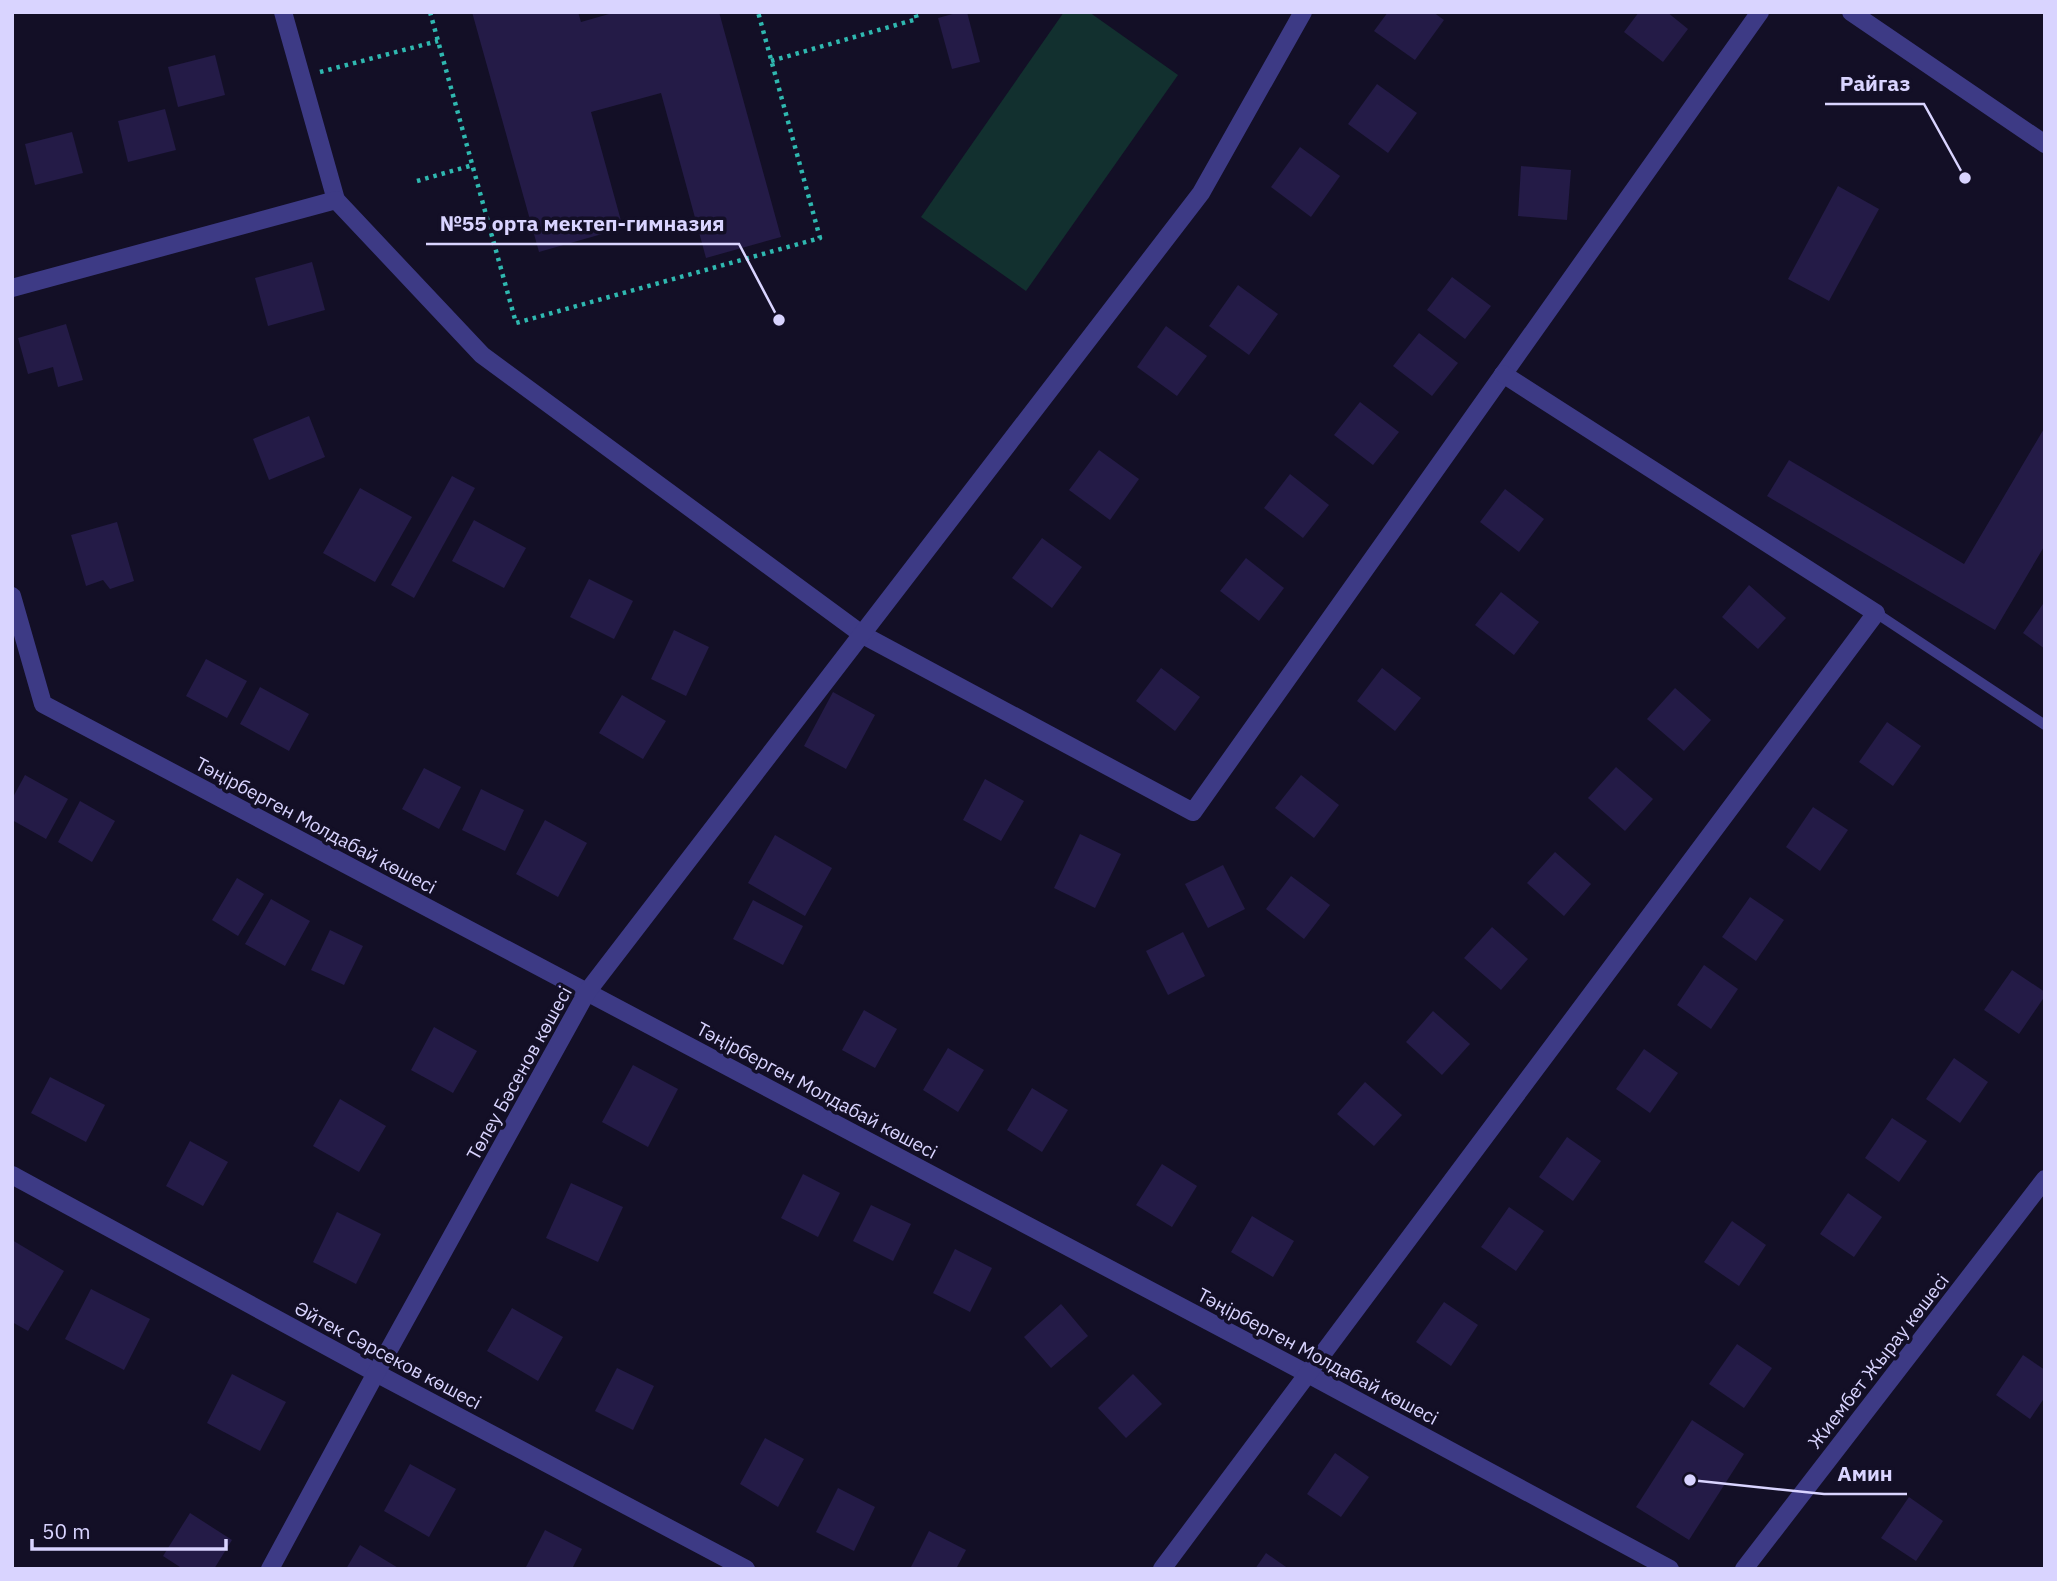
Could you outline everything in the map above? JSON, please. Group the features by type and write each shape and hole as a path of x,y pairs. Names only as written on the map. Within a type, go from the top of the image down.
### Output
{"street":[{"path":"283,12 336,201 482,355 863,635 1193,812 1760,12"},
{"name":"Төлеу Бәсенов көшесі","path":"270,1569 587,992 1201,193 1303,12"},
{"path":"1851,12 2045,144"},
{"path":"12,288 336,201"},
{"path":"1162,1569 1876,613 1503,374"},
{"name":"Тәңірберген Молдабай көшесі","path":"12,596 43,704 1308,1374 1670,1569"},
{"name":"Әйтек Сәрсеков көшесі","path":"12,1175 376,1373 746,1569"},
{"name":"Жиембет Жырау көшесі","path":"1744,1569 2045,1179"}],"lane":[{"path":"1876,613 2045,725"}],"path":[{"path":"430,12 516,323 820,238 758,12"},
{"path":"771,61 917,19 915,12"},
{"path":"301,77 438,41"},
{"path":"417,181 473,165"}],"green space":[{"path":"1064,12 1089,12 1178,75 1026,291 921,217"}],"building":[{"path":"472,12 578,12 581,22 616,12 719,12 781,237 706,258 661,93 591,112 623,228 539,252"},
{"path":"967,12 980,62 952,69 938,18"},
{"path":"1388,12 1433,12 1444,20 1415,60 1374,31"},
{"path":"1639,12 1667,12 1688,29 1663,62 1624,32"},
{"path":"215,55 225,95 178,107 168,67"},
{"path":"1377,84 1417,113 1388,153 1348,124"},
{"path":"165,109 176,150 128,162 118,121"},
{"path":"72,132 83,173 35,185 25,144"},
{"path":"1300,147 1340,176 1311,217 1271,187"},
{"path":"1521,166 1571,170 1567,220 1518,216"},
{"path":"1838,186 1879,209 1829,301 1788,279"},
{"path":"312,262 325,310 268,326 255,278"},
{"path":"1452,277 1491,306 1465,339 1427,310"},
{"path":"1238,285 1278,314 1249,355 1209,326"},
{"path":"66,324 83,380 58,387 53,367 28,374 18,338"},
{"path":"1166,326 1207,356 1177,396 1137,367"},
{"path":"1419,333 1458,363 1432,396 1393,366"},
{"path":"1360,402 1399,432 1373,465 1334,435"},
{"path":"309,416 325,457 269,480 253,439"},
{"path":"2045,427 2045,545 1995,630 1767,496 1789,460 1964,564"},
{"path":"1099,450 1139,479 1110,520 1069,490"},
{"path":"1290,474 1329,505 1303,538 1264,508"},
{"path":"452,476 475,488 414,598 391,585"},
{"path":"360,488 412,517 375,582 323,553"},
{"path":"1505,489 1544,519 1519,552 1480,522"},
{"path":"474,520 526,548 504,588 452,561"},
{"path":"117,522 134,581 110,589 103,580 86,586 71,535"},
{"path":"1042,538 1082,567 1052,608 1012,578"},
{"path":"1246,558 1284,588 1259,621 1220,591"},
{"path":"589,579 633,601 614,639 570,617"},
{"path":"1749,585 1786,618 1758,649 1722,617"},
{"path":"1501,592 1539,622 1514,655 1475,625"},
{"path":"2045,601 2045,649 2023,633"},
{"path":"674,630 709,647 686,696 651,679"},
{"path":"206,659 247,681 227,718 186,696"},
{"path":"1161,668 1200,697 1175,731 1136,701"},
{"path":"1382,668 1421,698 1395,731 1357,701"},
{"path":"260,687 309,714 289,751 240,724"},
{"path":"1675,688 1711,720 1684,751 1647,719"},
{"path":"833,692 875,715 846,769 804,746"},
{"path":"622,695 666,721 643,759 599,733"},
{"path":"1887,722 1921,746 1893,786 1859,762"},
{"path":"1616,767 1653,799 1625,831 1588,798"},
{"path":"424,768 461,787 439,829 402,809"},
{"path":"25,775 68,799 46,839 12,820 12,799"},
{"path":"1301,775 1339,805 1314,838 1275,808"},
{"path":"985,779 1024,801 1001,841 963,820"},
{"path":"481,789 524,810 505,851 462,830"},
{"path":"80,801 115,821 92,862 58,842"},
{"path":"1813,807 1848,830 1820,871 1786,847"},
{"path":"545,820 587,843 558,897 516,874"},
{"path":"1080,834 1121,854 1095,908 1054,888"},
{"path":"775,835 832,868 805,916 748,883"},
{"path":"1555,852 1591,884 1564,916 1527,883"},
{"path":"1223,865 1245,909 1208,928 1185,884"},
{"path":"1291,876 1330,905 1304,939 1266,909"},
{"path":"237,878 264,894 238,936 212,920"},
{"path":"1750,897 1784,920 1756,961 1722,937"},
{"path":"271,899 310,921 285,966 245,944"},
{"path":"753,900 803,926 783,965 733,939"},
{"path":"1492,927 1528,959 1501,990 1464,958"},
{"path":"330,930 363,946 344,985 311,970"},
{"path":"1183,932 1205,976 1168,995 1146,951"},
{"path":"1704,965 1738,989 1711,1029 1677,1005"},
{"path":"2012,970 2045,992 2045,996 2019,1034 1984,1010"},
{"path":"864,1010 897,1029 875,1068 842,1050"},
{"path":"1433,1011 1470,1044 1442,1075 1406,1042"},
{"path":"434,1027 477,1051 453,1093 411,1070"},
{"path":"948,1048 984,1070 958,1112 923,1090"},
{"path":"1644,1049 1678,1073 1650,1113 1616,1089"},
{"path":"1954,1058 1988,1082 1960,1123 1926,1099"},
{"path":"633,1065 678,1089 648,1147 602,1122"},
{"path":"50,1077 105,1105 86,1142 31,1113"},
{"path":"1365,1082 1402,1115 1374,1146 1337,1114"},
{"path":"1032,1088 1068,1110 1042,1152 1007,1130"},
{"path":"340,1099 386,1126 359,1172 313,1146"},
{"path":"1892,1118 1927,1141 1899,1182 1865,1158"},
{"path":"1567,1137 1601,1161 1573,1201 1539,1177"},
{"path":"190,1141 228,1162 203,1206 166,1186"},
{"path":"1162,1164 1197,1186 1172,1227 1136,1205"},
{"path":"803,1174 840,1193 818,1237 781,1218"},
{"path":"571,1183 623,1207 598,1262 546,1238"},
{"path":"1848,1193 1882,1217 1854,1257 1820,1234"},
{"path":"871,1205 911,1224 893,1261 853,1241"},
{"path":"1509,1207 1544,1231 1516,1271 1481,1247"},
{"path":"337,1212 381,1234 356,1284 313,1262"},
{"path":"1252,1216 1294,1241 1273,1277 1231,1252"},
{"path":"1732,1221 1766,1245 1739,1286 1704,1262"},
{"path":"12,1240 64,1271 28,1331 12,1322"},
{"path":"955,1249 992,1268 970,1312 933,1293"},
{"path":"91,1289 150,1319 124,1370 65,1339"},
{"path":"1444,1302 1478,1325 1451,1366 1416,1342"},
{"path":"1061,1304 1088,1336 1051,1368 1024,1337"},
{"path":"512,1308 563,1337 538,1381 487,1351"},
{"path":"1737,1344 1772,1368 1744,1408 1709,1384"},
{"path":"2023,1355 2045,1370 2045,1397 2030,1419 1996,1395"},
{"path":"617,1368 654,1386 633,1430 595,1411"},
{"path":"232,1374 286,1402 260,1451 207,1423"},
{"path":"1133,1374 1162,1404 1126,1438 1098,1408"},
{"path":"1692,1420 1744,1454 1689,1540 1636,1507"},
{"path":"765,1438 804,1459 778,1507 740,1484"},
{"path":"1335,1453 1369,1477 1341,1517 1307,1494"},
{"path":"410,1464 456,1489 429,1537 384,1511"},
{"path":"838,1488 875,1507 854,1551 816,1532"},
{"path":"1909,1497 1943,1521 1916,1561 1881,1538"},
{"path":"190,1513 232,1540 214,1569 183,1569 163,1556"},
{"path":"545,1530 582,1549 572,1569 525,1569"},
{"path":"929,1531 966,1550 956,1569 910,1569"},
{"path":"360,1545 400,1569 346,1569"},
{"path":"1266,1553 1289,1569 1255,1569"}],"place":[{"name":"Райгаз","path":"1965,178"},
{"name":"№55 орта мектеп-гимназия","path":"779,320"},
{"name":"Амин","path":"1690,1480"}]}
